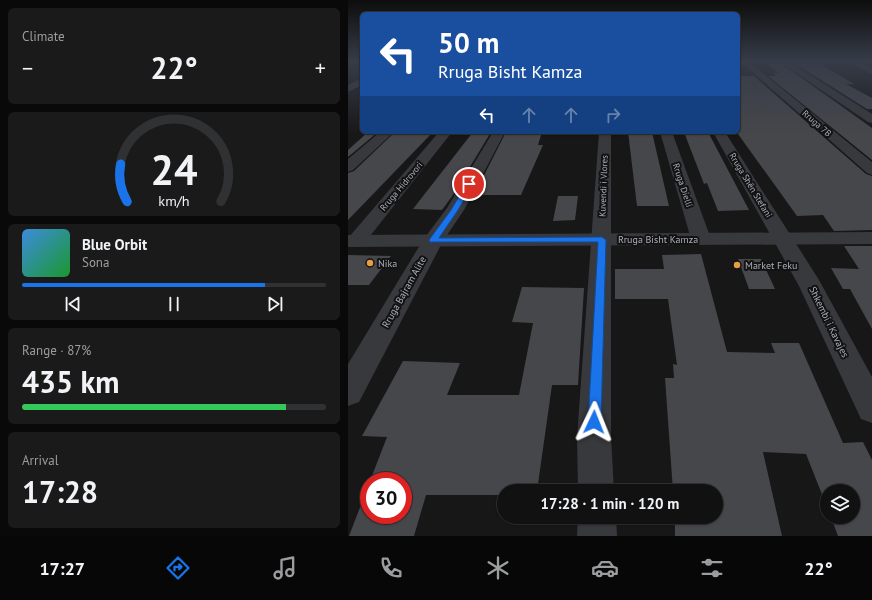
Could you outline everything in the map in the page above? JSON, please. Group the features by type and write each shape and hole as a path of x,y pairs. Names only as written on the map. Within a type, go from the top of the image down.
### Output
{"street":[{"name":"Rruga 7B","path":"773,86 872,170"},
{"path":"821,86 872,119"},
{"path":"348,167 386,134"},
{"name":"Rruga Hidrovori","path":"352,241 444,134"},
{"name":"Rruga Bajram Alite","path":"348,392 433,240 455,210 498,134"},
{"name":"Kuvendi i Vlores","path":"596,484 594,438 605,134"},
{"name":"Rruga Dielli","path":"667,134 701,239"},
{"name":"Rruga Shën Stefani","path":"720,134 783,238"},
{"name":"Shkembi i Kavajes","path":"783,238 811,286 872,408"},
{"name":"Rruga Bisht Kamza","path":"352,241 872,238"},
{"path":"597,524 597,536"}],"building":[{"path":"740,86 765,86 866,174 872,176 872,230 834,231 823,215 797,216 738,134 740,134"},
{"path":"780,86 813,86 872,128 872,160"},
{"path":"831,86 850,86 872,98 872,109 867,109"},
{"path":"366,134 376,134 348,157 348,150"},
{"path":"393,134 431,134 348,220 348,173 354,171"},
{"path":"471,134 490,134 453,195 442,210 413,209"},
{"path":"505,134 541,134 538,145 543,145 521,195 474,195"},
{"path":"628,134 652,134 669,206 637,206"},
{"path":"685,134 709,134 749,210 718,211 707,183 704,184"},
{"path":"558,196 578,196 575,220 553,221"},
{"path":"844,246 872,246 872,329 850,289 843,289 831,268 859,269"},
{"path":"701,254 727,352 775,353 771,343 799,343 843,443 863,442 872,460 872,536 838,536 834,524 860,524 860,484 820,484 820,489 806,454 763,452 782,536 675,536 675,524 723,524 723,484 673,484 665,378 674,378 673,364 677,365 668,299 615,299 615,269 664,269 662,255"},
{"path":"348,255 391,256 369,285 348,285"},
{"path":"738,259 761,259 775,289 749,289"},
{"path":"522,287 584,288 578,385 552,385 538,484 497,484 497,495 426,495 414,536 349,536 360,507 360,524 412,524 412,472 373,472 387,437 362,436 403,361 460,363 447,395 519,395 533,323 512,322"}],"place":[{"name":"Nika","path":"370,263"},
{"name":"Market Feku","path":"737,265"}],"route":[{"path":"469,184 455,210 433,240 602,240 594,422"}]}
